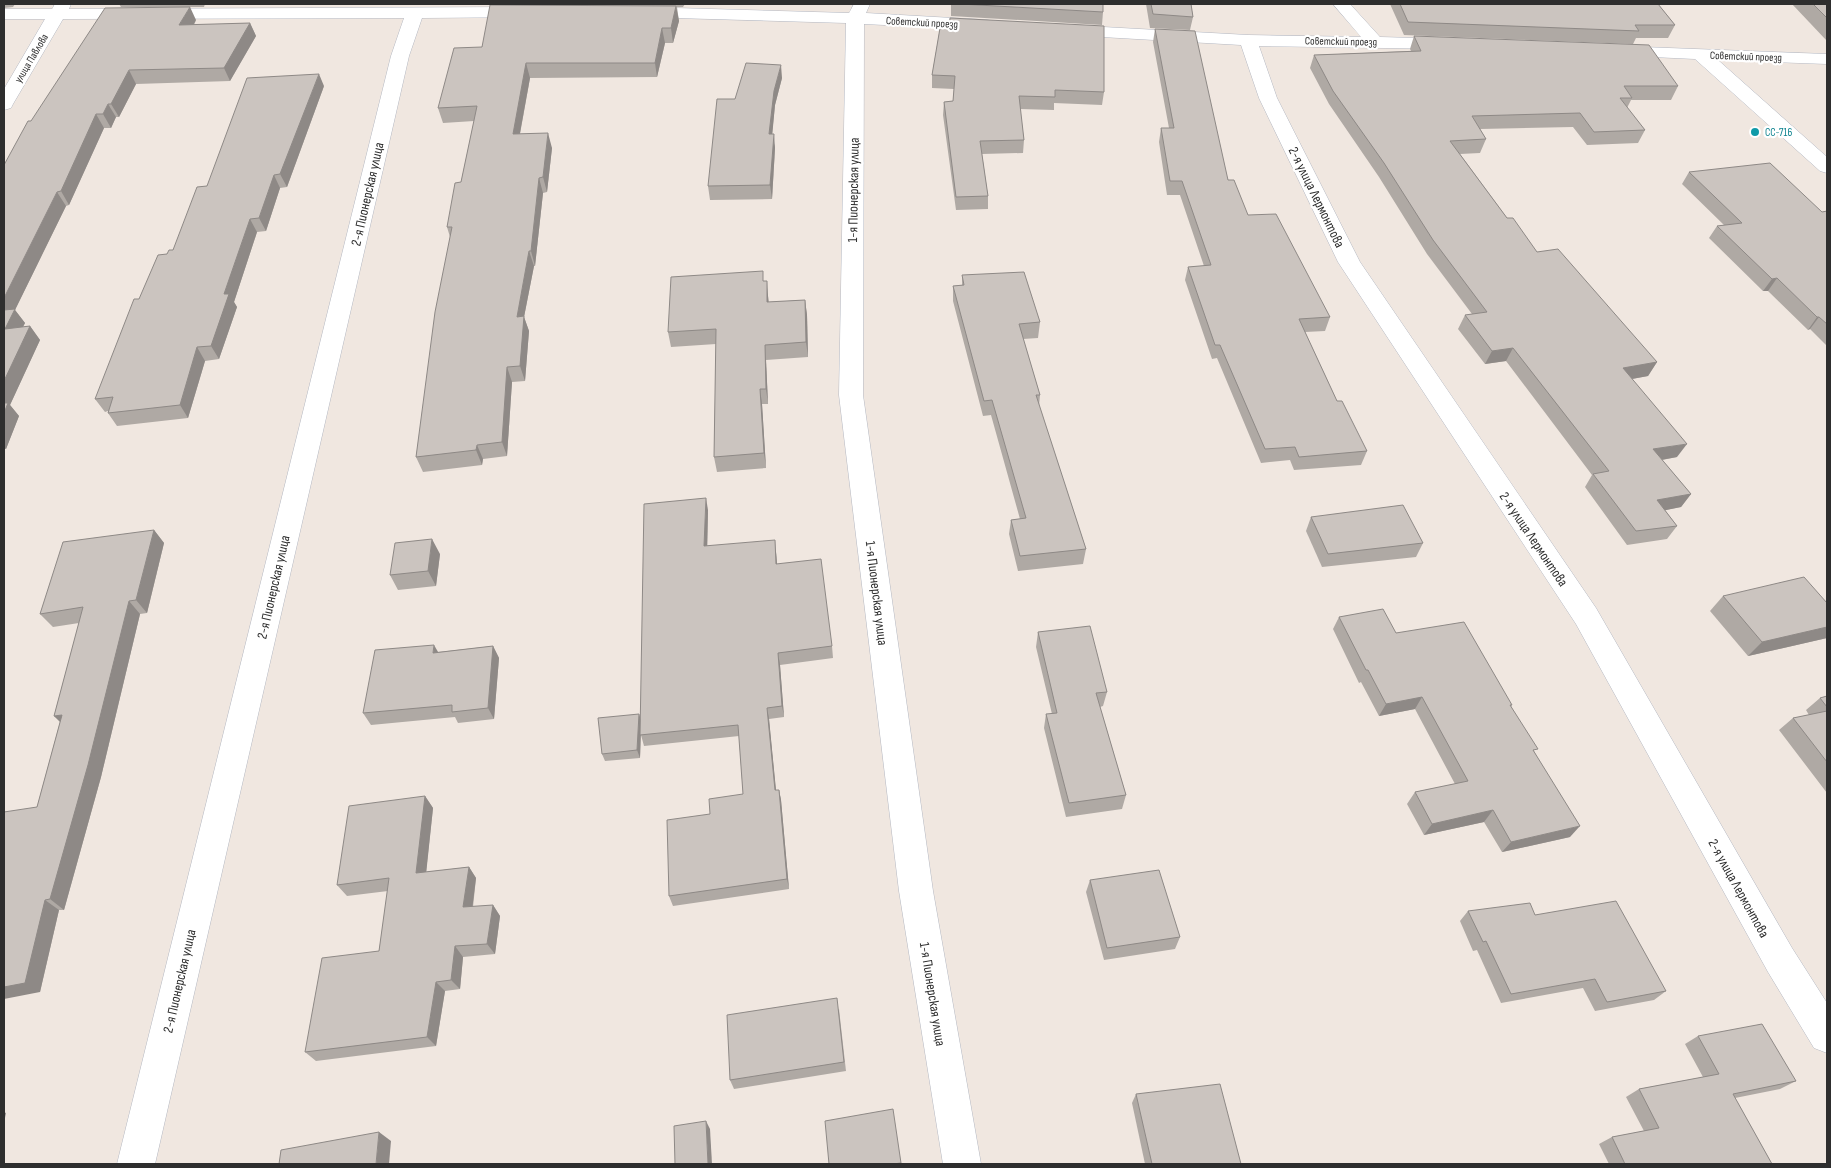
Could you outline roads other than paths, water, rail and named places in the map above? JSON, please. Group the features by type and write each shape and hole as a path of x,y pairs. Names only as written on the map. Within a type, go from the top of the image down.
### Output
{"street":[{"path":"1342,4 1374,42"},
{"path":"4,14 61,8 540,12"},
{"name":"улица Павлова","path":"4,104 61,8"},
{"name":"Советский проезд","path":"628,12 858,11 1002,26"},
{"name":"1-я Пионерская улица","path":"858,11 851,395 916,891 962,1164"},
{"name":"2-я Пионерская улица","path":"136,1164 400,56 414,12"},
{"name":"Советский проезд","path":"1051,29 1248,40 1463,45"},
{"name":"2-я улица Лермонтова","path":"1248,40 1268,98 1349,262 1586,616 1780,960 1827,1035"},
{"name":"Советский проезд","path":"1601,50 1827,59"},
{"path":"1700,54 1827,167"}],"place":[{"name":"СС-716","path":"1755,132"}]}
